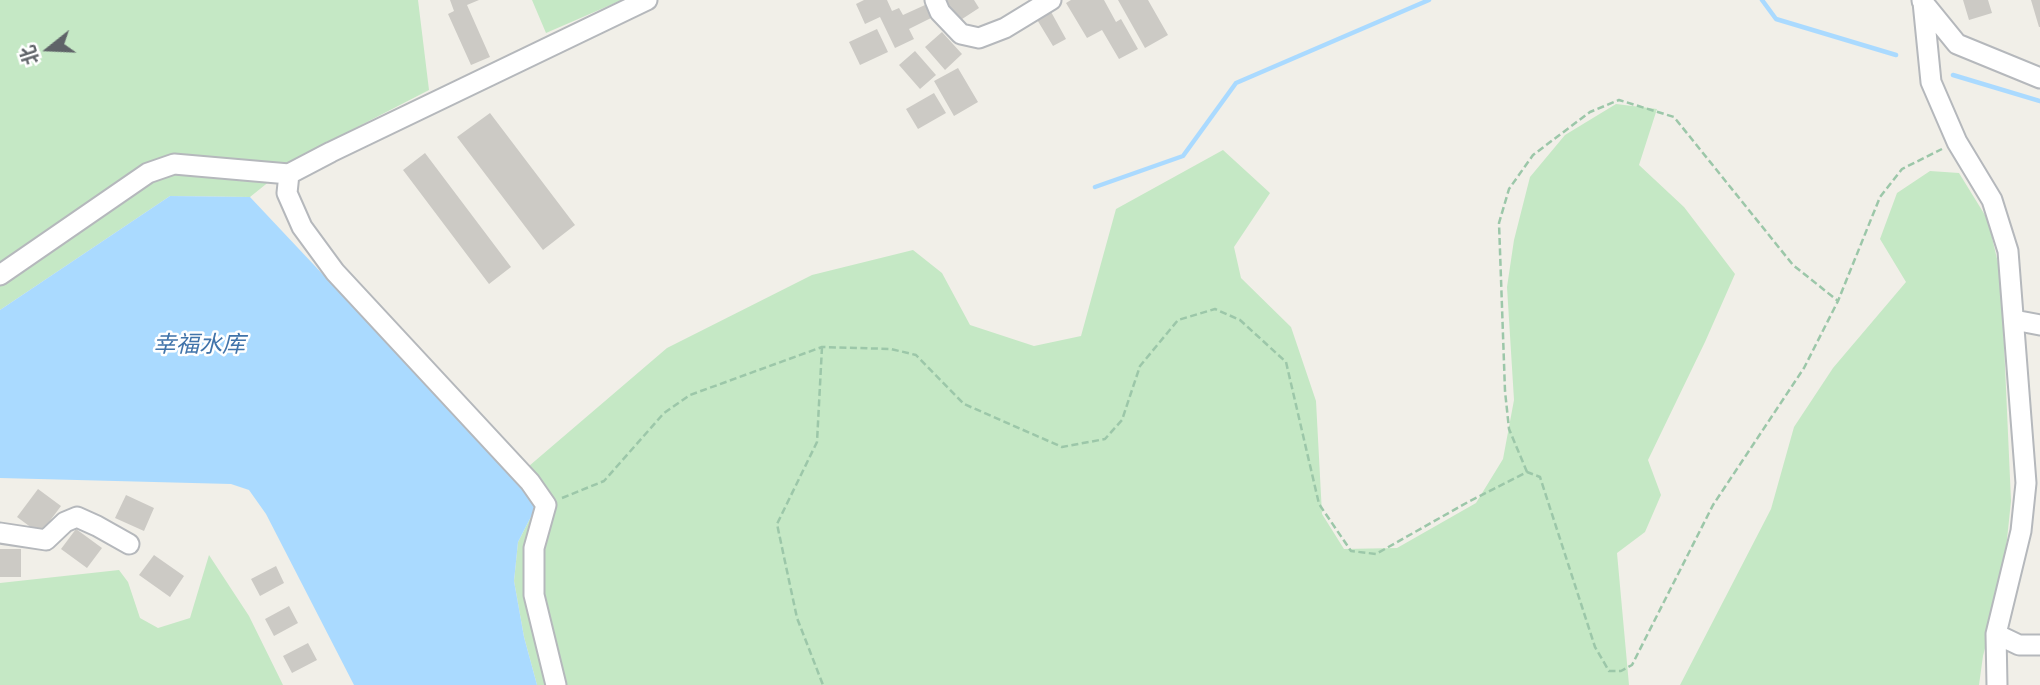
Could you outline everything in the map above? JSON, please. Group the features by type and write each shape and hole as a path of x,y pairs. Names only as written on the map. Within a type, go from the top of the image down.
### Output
{"street":[{"path":"0,275 148,173 174,164 289,174 647,0"},
{"path":"935,0 940,12 961,34 979,38 1005,28 1051,0"},
{"path":"1922,1 1958,44 2040,78"},
{"path":"1922,1 1931,82 1957,142 1992,200 2008,251 2026,483 2021,531 1996,634 1997,685"},
{"path":"289,174 287,194 302,227 335,272 530,482 546,505 534,548 534,596 556,685"},
{"path":"2014,320 2040,325"},
{"path":"0,533 46,540 65,522 77,517 129,544"},
{"path":"1996,634 2019,645 2040,645"}],"path":[{"path":"1838,301 1793,265 1674,117 1619,100 1590,112 1533,155 1509,189 1499,223 1504,391 1509,429 1527,472 1540,477 1595,648 1609,671 1620,671 1632,665 1713,505 1804,368 1838,301 1880,197 1902,169 1957,142"},
{"path":"546,505 604,481 664,414 690,395 822,346 891,349 916,355 964,404 1062,447 1105,439 1122,420 1140,366 1178,320 1215,309 1240,320 1286,362 1319,504 1351,551 1376,554 1527,472"},
{"path":"822,346 817,442 777,524 797,618 823,685"}],"green space":[{"path":"0,0 418,0 429,90 301,156 250,197 170,196 0,310"},
{"path":"532,0 622,0 546,33"},
{"path":"1616,104 1657,109 1639,165 1684,207 1735,274 1648,460 1661,495 1645,532 1617,553 1629,685 537,685 524,637 514,581 518,542 538,503 515,478 667,348 812,275 913,250 942,273 970,325 1034,346 1081,336 1116,209 1223,150 1270,193 1234,247 1241,278 1291,327 1316,401 1322,514 1344,549 1397,548 1476,503 1503,459 1514,400 1507,287 1514,240 1530,177 1565,135"},
{"path":"1930,171 1959,173 1988,220 2001,276 2011,501 2003,578 1983,656 1979,685 1680,685 1771,509 1794,427 1833,368 1906,282 1880,239 1897,193"},
{"path":"209,555 249,616 283,685 0,685 0,583 119,570 128,582 140,618 158,628 190,618"}],"water":[{"name":"幸福水库","path":"170,196 250,197 538,503 518,542 514,581 524,637 537,685 354,685 266,514 249,490 231,484 0,478 0,310"}],"building":[{"path":"450,0 479,0 467,5 490,57 471,65 448,14 454,11"},
{"path":"864,0 887,0 892,11 899,8 903,15 925,5 931,18 909,29 914,39 895,48 880,17 865,24 856,4"},
{"path":"939,0 974,0 979,8 956,23"},
{"path":"1071,0 1104,0 1116,22 1121,19 1138,49 1119,59 1102,30 1087,38 1066,3"},
{"path":"1118,0 1148,0 1168,35 1145,48"},
{"path":"1963,0 1988,0 1992,13 1969,20"},
{"path":"2031,0 2040,0 2040,27 2039,27"},
{"path":"1050,10 1066,39 1053,46 1036,18"},
{"path":"877,29 888,52 860,65 849,42"},
{"path":"942,32 962,54 945,70 925,47"},
{"path":"915,51 936,75 920,89 899,65"},
{"path":"958,68 978,102 954,116 934,81"},
{"path":"934,93 946,113 918,129 906,109"},
{"path":"490,113 575,225 543,250 457,137"},
{"path":"425,153 511,267 489,284 403,170"},
{"path":"38,489 61,506 40,534 17,517"},
{"path":"126,495 154,508 144,531 115,518"},
{"path":"76,529 102,548 87,568 61,549"},
{"path":"0,549 21,549 21,577 0,577"},
{"path":"154,555 184,576 170,597 139,575"},
{"path":"276,566 284,583 260,596 251,579"},
{"path":"289,606 298,623 274,636 265,619"},
{"path":"308,643 317,660 292,673 283,656"}],"waterway":[{"path":"1095,187 1183,156 1236,83 1429,0"},
{"path":"1762,0 1776,19 1896,55"},
{"path":"1953,75 2040,101"}]}
